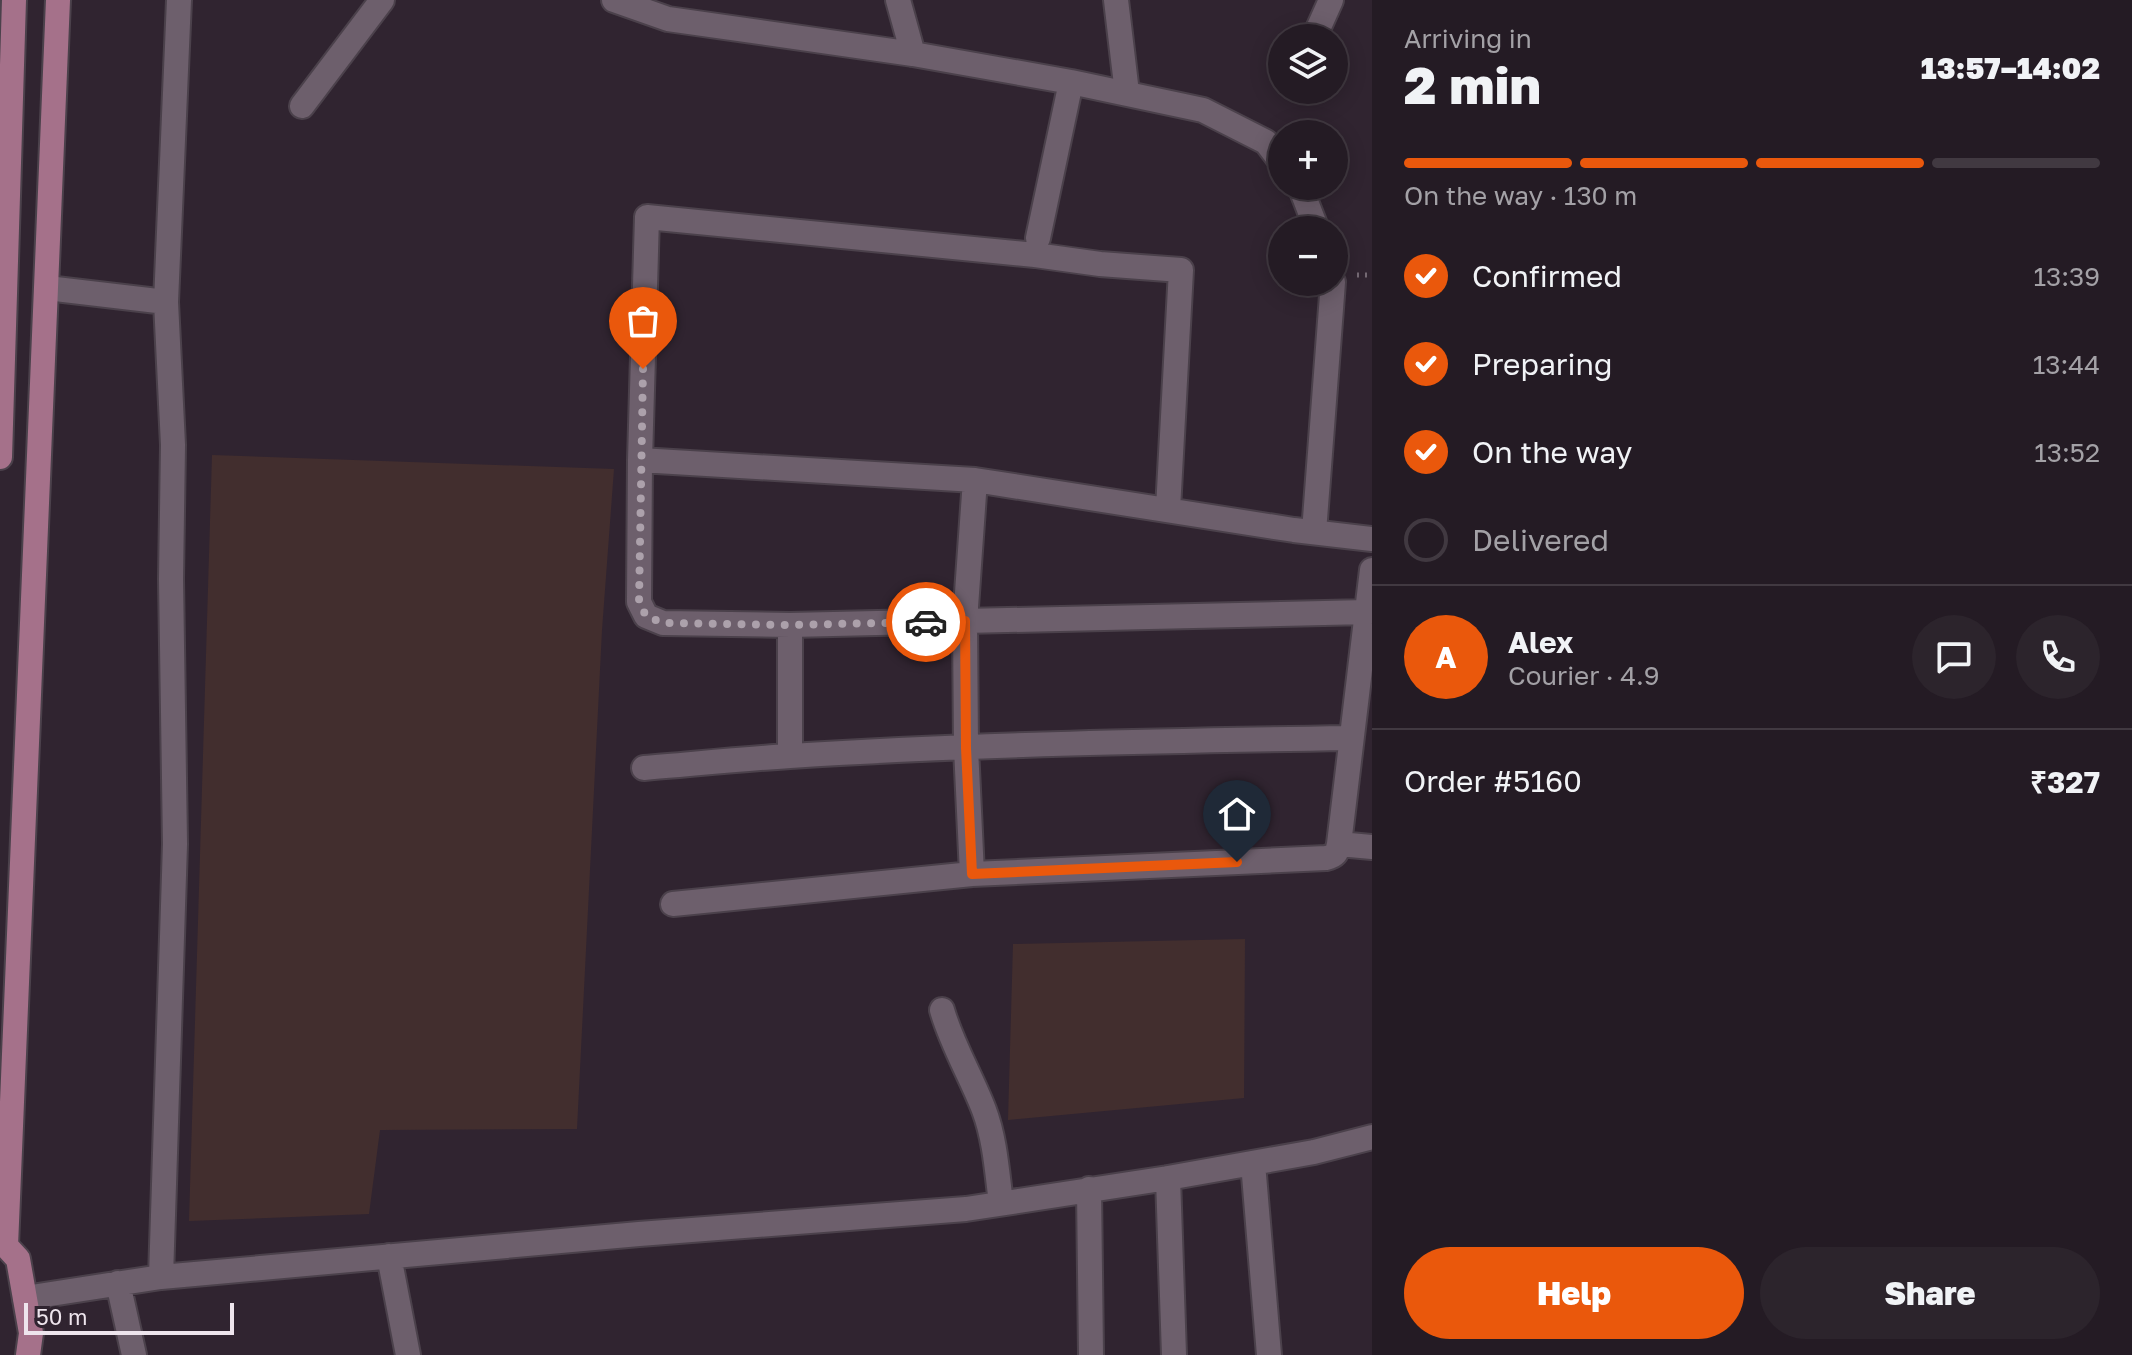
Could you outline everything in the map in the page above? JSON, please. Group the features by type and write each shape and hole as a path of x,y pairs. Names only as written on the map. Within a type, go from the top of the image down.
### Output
{"main road":[{"path":"0,457 14,0"},
{"path":"29,1355 31,1333 18,1259 3,1246 58,0"}],"street":[{"path":"161,1277 175,844 171,579 173,445 166,302 179,0"},
{"path":"302,106 382,0"},
{"path":"614,0 668,19 913,54 1127,93 1203,110 1268,145"},
{"path":"898,0 913,54"},
{"path":"1116,0 1127,93"},
{"path":"1320,24 1331,0"},
{"path":"1038,238 1071,82"},
{"path":"1168,509 1181,270 647,217 639,602 646,616 663,623 790,625 1367,612"},
{"path":"47,288 166,302"},
{"path":"1314,532 1332,296"},
{"path":"640,460 975,480 1372,539"},
{"path":"972,874 966,748 965,621 975,480"},
{"path":"673,904 972,874 1333,856 1339,844 1372,570"},
{"path":"790,625 790,756"},
{"path":"644,768 790,756 966,748 1351,738"},
{"path":"1339,844 1372,847"},
{"path":"942,1010 992,1137 1001,1203"},
{"path":"25,1298 161,1277 639,1234 966,1209 1253,1163 1372,1137"},
{"path":"1253,1163 1269,1355"},
{"path":"1168,1178 1174,1355"},
{"path":"1089,1189 1091,1355"},
{"path":"389,1256 408,1355"},
{"path":"118,1283 134,1355"}],"shaded area":[{"path":"212,455 614,469 602,630 577,1129 380,1130 369,1214 189,1221"},
{"path":"1245,939 1244,1098 1008,1120 1013,944"}],"way so far":[{"path":"643,369 639,602 646,616 663,623 790,625 926,622"}],"route":[{"path":"926,622 965,621 966,748 972,874 1237,862"}]}
